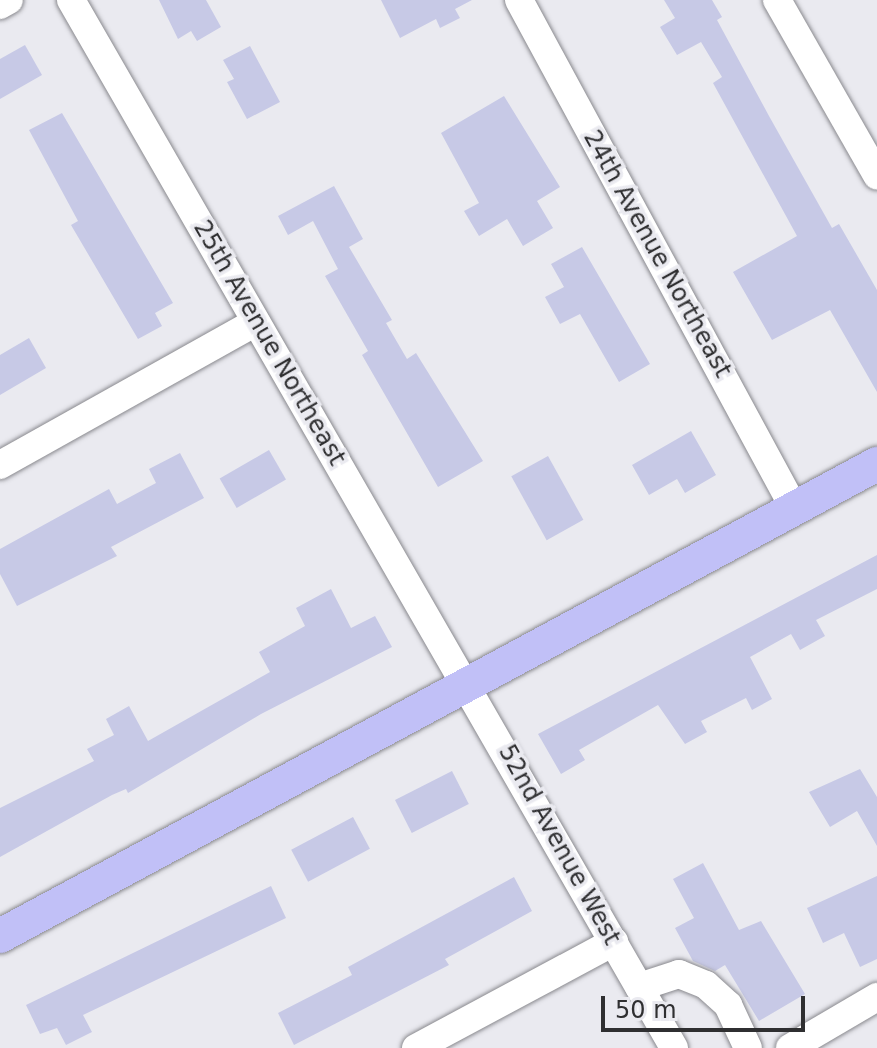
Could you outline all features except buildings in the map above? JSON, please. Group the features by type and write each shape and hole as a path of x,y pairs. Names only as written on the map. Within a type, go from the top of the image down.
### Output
{"main road":[{"path":"0,936 877,464"}],"street":[{"path":"0,5 9,0"},
{"name":"25th Avenue Northeast","path":"71,0 468,684"},
{"name":"24th Avenue Northeast","path":"519,0 794,508"},
{"path":"777,0 877,175"},
{"path":"0,465 256,322"},
{"name":"52nd Avenue West","path":"468,684 674,1048"},
{"path":"416,1048 614,942"},
{"path":"639,987 679,974 706,985 728,1005 748,1048"},
{"path":"790,1048 877,997"}]}
